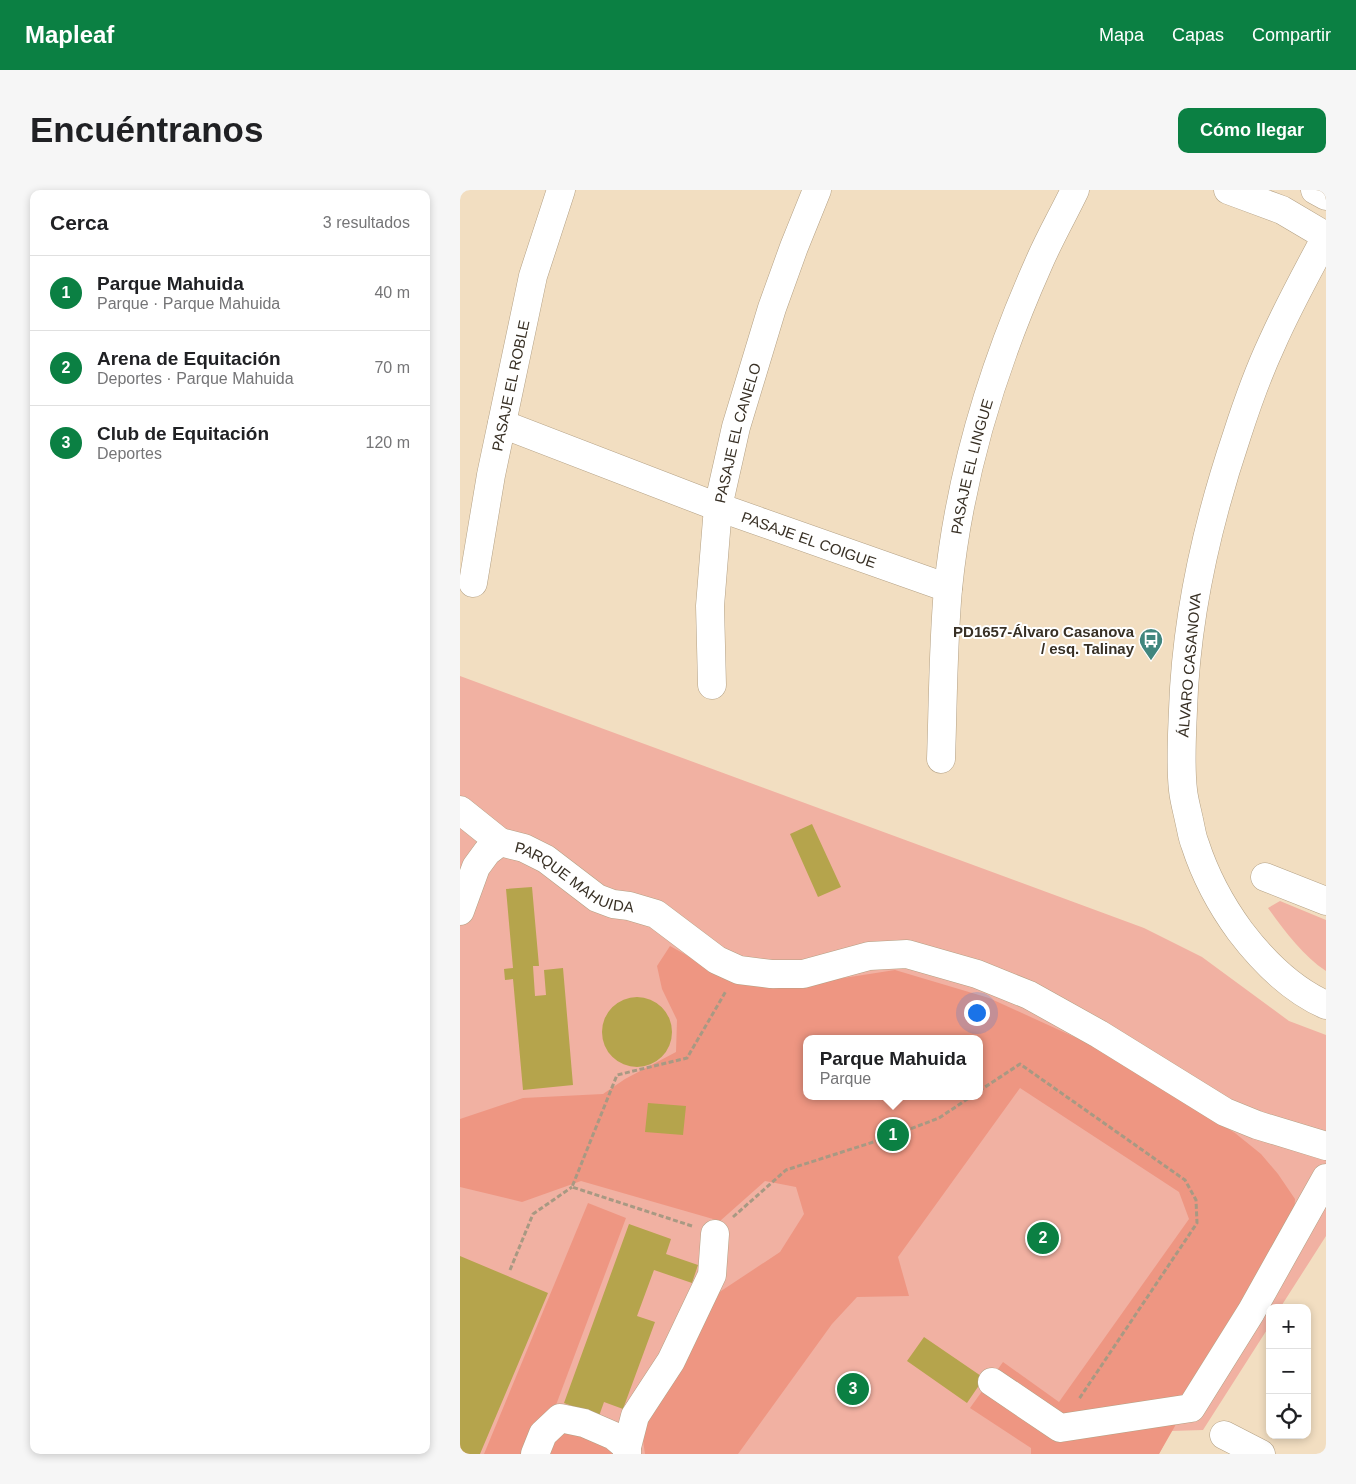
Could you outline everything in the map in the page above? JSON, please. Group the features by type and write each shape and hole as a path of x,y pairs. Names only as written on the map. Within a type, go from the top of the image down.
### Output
{"street":[{"name":"PASAJE EL ROBLE","path":"473,583 491,475 533,276 561,190"},
{"name":"PASAJE EL CANELO","path":"712,685 710,606 718,507 736,427 770,317 794,247 817,190"},
{"name":"PASAJE EL LINGUE","path":"941,760 948,588 959,516 975,438 1004,347 1038,264 1075,190"},
{"path":"1228,190 1282,210 1326,237"},
{"path":"1315,190 1326,196"},
{"name":"ÁLVARO CASANOVA","path":"1326,237 1296,292 1271,345 1246,407 1207,533 1188,637 1183,694 1181,752 1183,792 1194,844 1213,889 1253,948 1278,973 1314,1000 1326,1005"},
{"name":"PASAJE EL COIGUE","path":"502,424 718,507 948,588"},
{"path":"460,810 500,842"},
{"name":"PARQUE MAHUIDA","path":"460,911 476,867 487,852 500,842 524,848 546,858 598,898 613,904 629,906 656,914 718,960 739,970 771,974 803,974 869,956 907,954 977,974 1029,995 1060,1012 1225,1112 1257,1125 1326,1146"},
{"path":"1265,877 1326,900"},
{"path":"992,1382 1060,1428 1191,1408 1251,1312 1326,1178"},
{"path":"627,1450 635,1416 672,1361 712,1275 715,1234"},
{"path":"535,1454 543,1434 560,1418 584,1423 614,1436 627,1450"},
{"path":"1224,1435 1262,1454"}],"path":[{"path":"510,1270 533,1214 572,1188 617,1075 687,1058 739,970"},
{"path":"983,1088 1020,1064 1185,1180 1196,1200 1197,1223 1060,1428"},
{"path":"572,1188 715,1234 786,1170 889,1137 939,1118 966,1100"}],"shaded area":[{"path":"460,676 1144,928 1202,957 1289,1021 1326,1035 1326,1236 1283,1304 1266,1304 1266,1331 1203,1430 1171,1431 1159,1454 460,1454"},
{"path":"1280,901 1326,920 1326,971 1287,934 1268,908"},
{"path":"670,946 708,967 773,989 895,970 989,998 1092,1045 1235,1133 1261,1154 1278,1174 1295,1199 1294,1218 1159,1454 1031,1454 1031,1448 970,1408 1003,1362 1059,1402 1189,1219 1179,1192 1020,1088 898,1257 909,1296 857,1297 832,1324 738,1454 645,1454 641,1427 718,1293 780,1252 804,1214 796,1187 765,1181 720,1221 581,1181 522,1202 460,1187 460,1119 523,1098 603,1094 625,1079 676,1052 677,1020 662,989 657,966"},
{"path":"588,1203 626,1218 556,1405 616,1450 616,1454 484,1454"}],"building":[{"path":"812,824 841,887 818,897 790,834"},
{"path":"532,887 539,966 533,966 535,996 546,995 544,970 563,968 573,1085 523,1090 513,979 505,980 504,969 513,968 506,889"},
{"path":"637,997 656,1003 666,1013 672,1032 666,1051 656,1061 637,1067 618,1061 608,1051 602,1032 608,1013 618,1003"},
{"path":"648,1103 686,1106 683,1135 645,1132"},
{"path":"629,1224 671,1239 666,1254 698,1265 692,1283 654,1270 637,1316 655,1322 623,1409 604,1402 599,1416 564,1403"},
{"path":"460,1256 548,1293 480,1454 460,1454"},
{"path":"924,1337 984,1378 967,1403 907,1361"}],"place":[{"name":"PD1657-Álvaro Casanova / esq. Talinay","path":"1151,661"},
{"name":"Parque Mahuida","path":"893,1135"},
{"name":"Arena de Equitación","path":"1043,1238"},
{"name":"Club de Equitación","path":"853,1389"}]}
